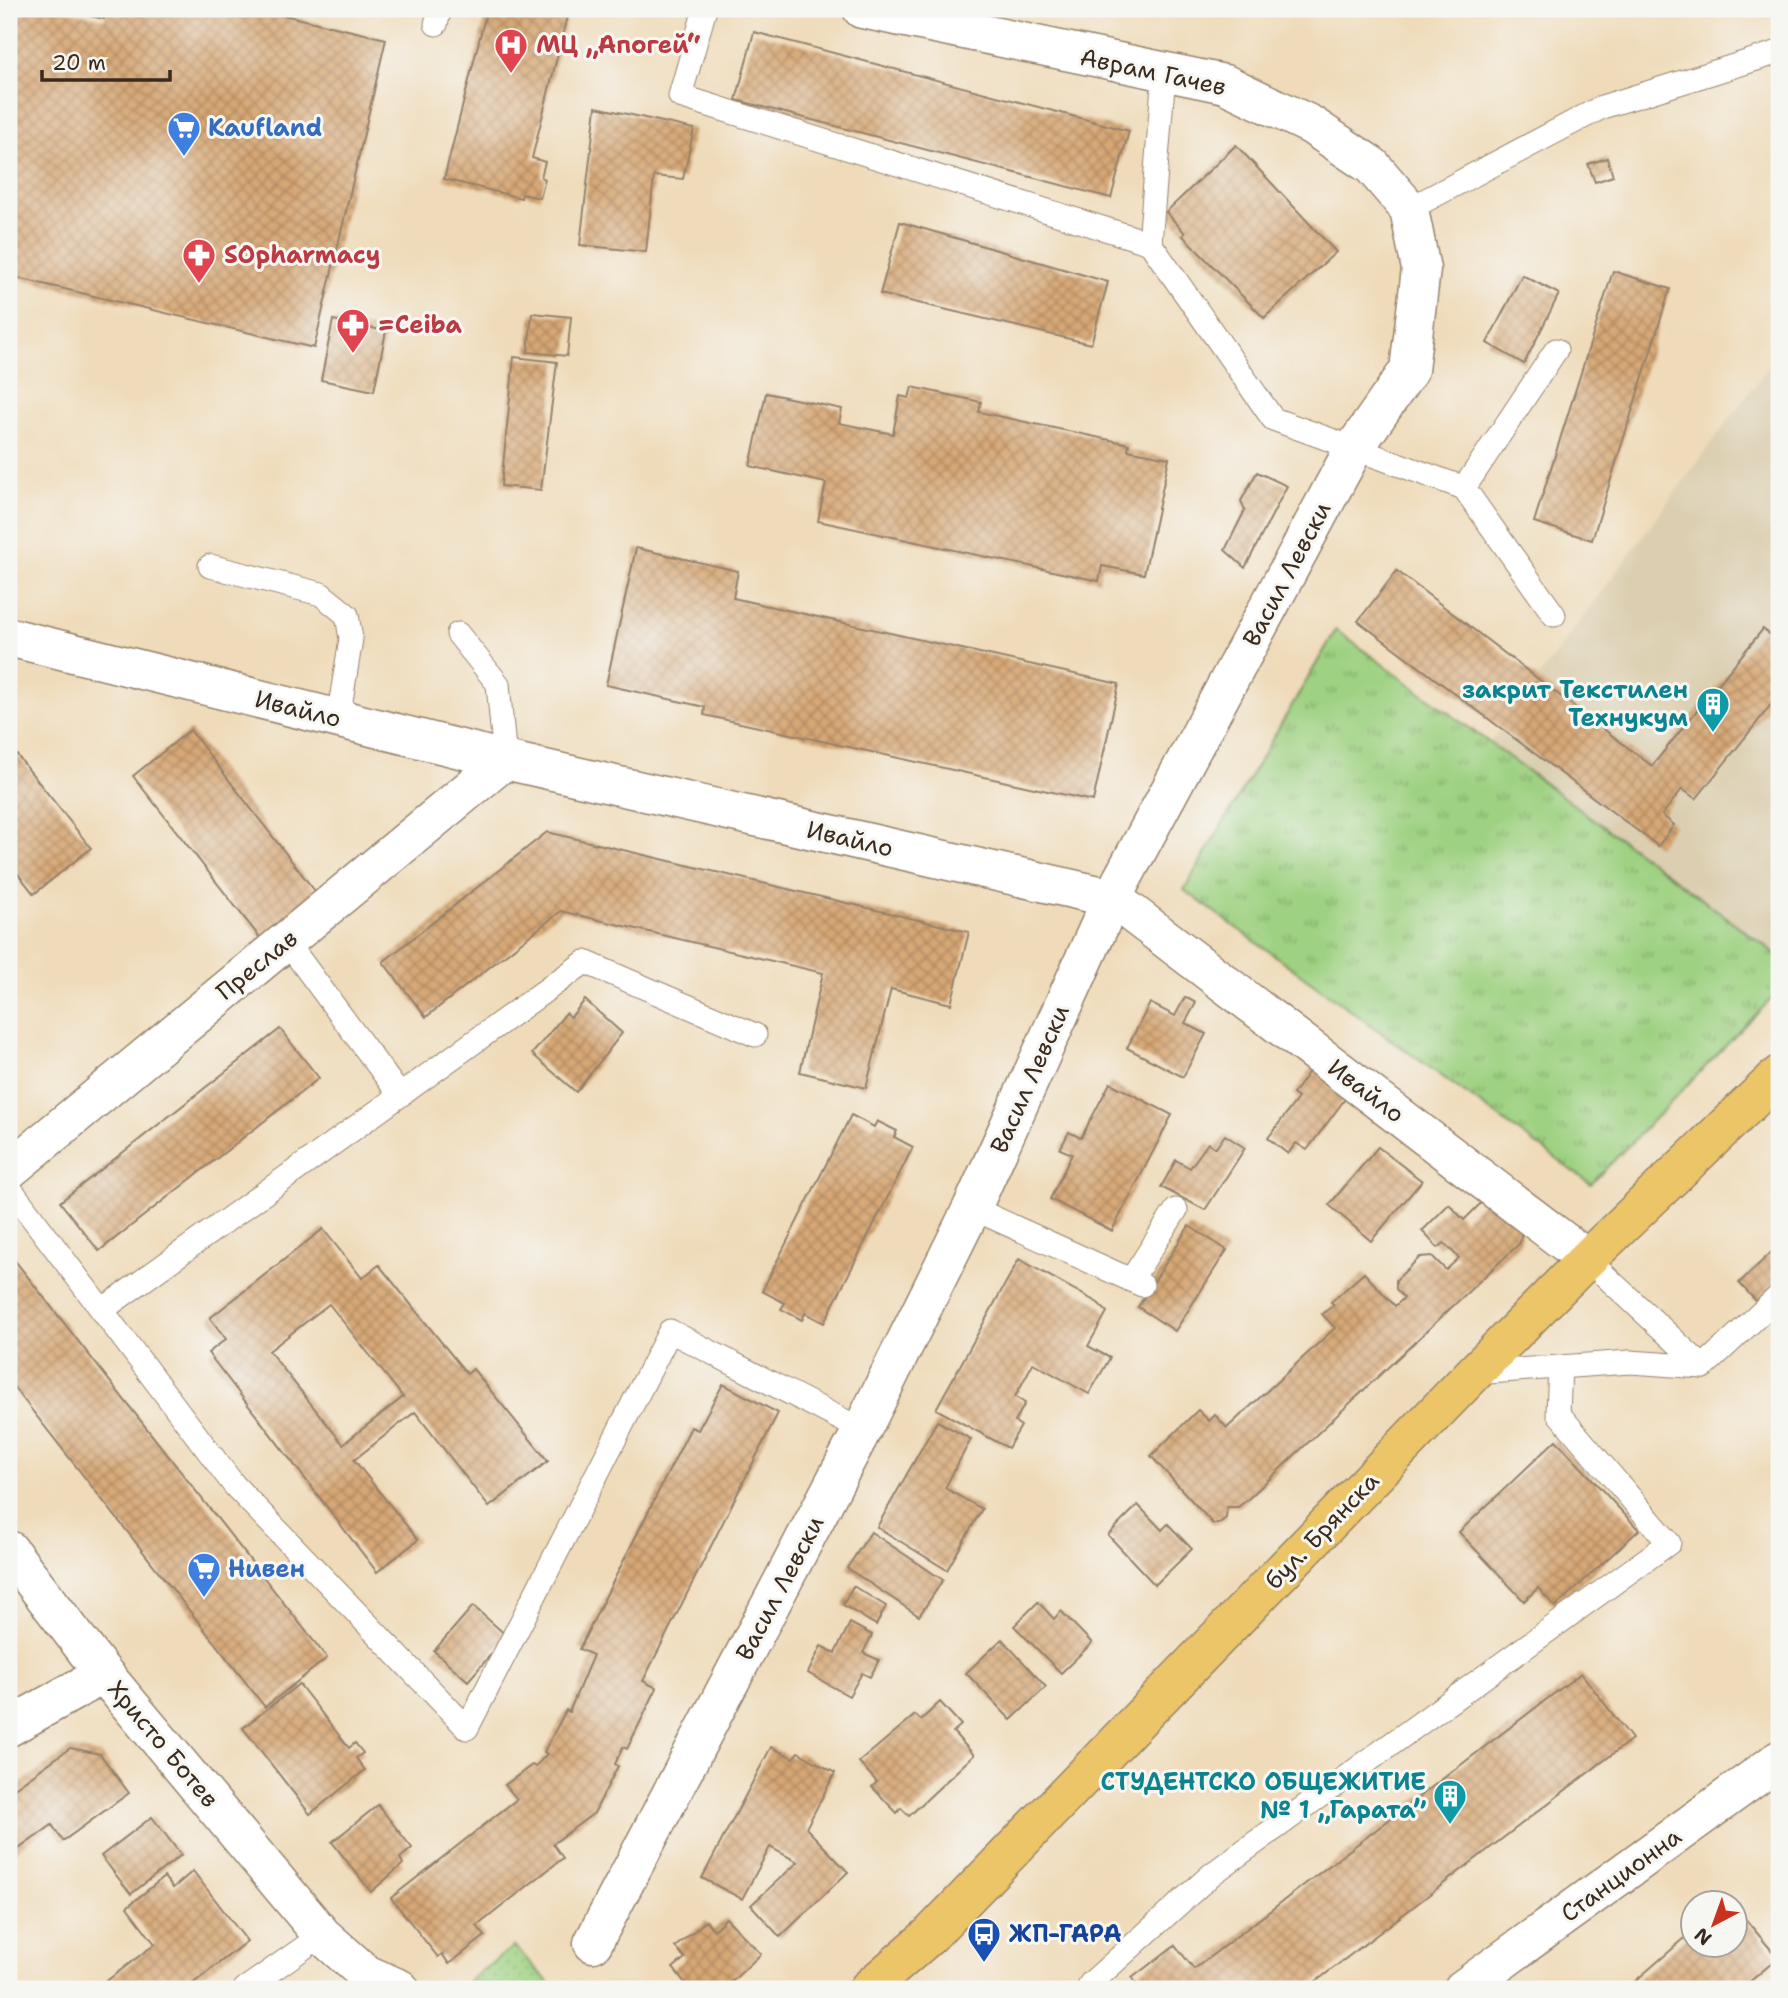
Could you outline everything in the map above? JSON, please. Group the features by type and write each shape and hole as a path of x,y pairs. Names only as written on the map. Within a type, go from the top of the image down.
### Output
{"main road":[{"name":"бул. Брянска","path":"868,1989 929,1936 1587,1259 1779,1075"}],"street":[{"name":"Аврам Гачев","path":"862,9 1164,74 1225,84 1311,125 1371,166 1409,209"},
{"name":"Васил Левски","path":"593,1943 862,1430 972,1209 1112,898 1353,450 1409,370 1421,269 1409,209"},
{"name":"Ивайло","path":"9,637 505,760 1112,898 1587,1259"},
{"name":"Преслав","path":"9,1170 505,760"},
{"name":"Христо Ботев","path":"9,1549 104,1674 322,1935 366,1974 400,1989"},
{"path":"9,1727 104,1674"},
{"name":"Станционна","path":"1464,1989 1779,1760"},
{"name":"Христо Ботев","path":"322,1935 344,1989"}],"lane":[{"path":"705,9 680,96 1150,243 1273,419 1464,488 1554,615"},
{"path":"1409,209 1602,107 1779,52"},
{"path":"1150,243 1164,74"},
{"path":"1464,488 1556,349"},
{"path":"210,566 321,594 347,615 351,639 338,719"},
{"path":"458,634 498,684 505,760"},
{"path":"286,941 399,1094"},
{"path":"102,1310 585,962 755,1035"},
{"path":"9,1187 234,1485 467,1728 670,1331 862,1430"},
{"path":"972,1209 1136,1282 1176,1210"},
{"path":"1587,1259 1703,1367"},
{"path":"1474,1373 1630,1362 1703,1367 1779,1296"},
{"path":"1093,1989 1090,1984 1212,1874 1669,1543 1558,1413 1560,1367"},
{"path":"245,1989 322,1935"}],"shaded area":[{"path":"1779,352 1779,956 1484,751"}],"green space":[{"path":"1336,630 1779,956 1779,991 1591,1184 1184,890"},
{"path":"514,1946 555,1989 515,1989 467,1982"}],"building":[{"name":"Kaufland","path":"9,9 60,9 104,19 106,9 258,9 386,39 314,348 9,276"},
{"name":"МЦ „Апогей“","path":"487,9 569,9 532,158 545,162 541,177 545,179 540,198 522,194 521,198 444,179"},
{"path":"754,32 1129,131 1111,198 736,100"},
{"path":"596,107 694,129 683,179 654,176 646,252 580,245"},
{"path":"1236,145 1336,252 1264,318 1183,236 1185,233 1166,212"},
{"path":"1607,158 1613,176 1595,182 1588,164"},
{"path":"900,222 1108,282 1091,344 880,294"},
{"path":"1613,271 1670,289 1592,540 1534,522"},
{"path":"1522,275 1559,294 1524,364 1487,343"},
{"path":"532,313 571,317 567,356 528,352"},
{"name":"=Ceiba","path":"333,320 386,331 374,391 321,380"},
{"path":"514,357 557,362 541,490 501,486"},
{"path":"912,387 981,402 979,412 1129,444 1128,450 1169,458 1144,574 1102,566 1099,581 818,521 826,483 750,466 766,393 842,409 839,423 893,434 900,396 909,398"},
{"path":"1257,472 1287,486 1245,568 1225,550 1245,510 1241,501"},
{"path":"636,548 738,571 733,598 1119,684 1093,801 704,715 705,707 606,685"},
{"path":"1397,571 1652,766 1763,629 1779,642 1779,703 1775,700 1696,799 1682,789 1662,815 1674,825 1658,846 1358,621"},
{"path":"190,730 318,895 261,939 133,776"},
{"path":"9,745 91,848 34,894 9,863"},
{"path":"547,832 969,932 951,1004 891,989 866,1088 800,1072 823,973 561,911 426,1017 383,962"},
{"path":"1185,997 1196,1003 1185,1023 1206,1034 1183,1077 1127,1048 1150,1003 1175,1016"},
{"path":"585,1000 622,1033 576,1092 532,1054 566,1013 571,1017"},
{"path":"280,1029 319,1078 99,1251 60,1202"},
{"path":"1312,1067 1348,1095 1307,1150 1296,1143 1288,1154 1268,1138 1298,1098 1293,1094"},
{"path":"1110,1083 1172,1115 1112,1231 1050,1199 1072,1154 1060,1149 1069,1132 1081,1138"},
{"path":"851,1115 874,1127 877,1121 897,1131 894,1137 913,1147 824,1323 805,1313 802,1320 781,1309 785,1303 762,1291"},
{"path":"1225,1135 1245,1148 1205,1210 1161,1187 1176,1160 1190,1168 1208,1143 1216,1148"},
{"path":"1378,1147 1422,1181 1371,1241 1329,1205"},
{"path":"1486,1198 1522,1230 1520,1243 1248,1499 1238,1507 1227,1507 1226,1518 1213,1524 1151,1456 1198,1410 1209,1421 1215,1415 1227,1428 1335,1328 1322,1314 1334,1305 1331,1302 1364,1273 1395,1306 1404,1298 1396,1289 1396,1280 1420,1257 1432,1256 1446,1270 1459,1258 1444,1243 1438,1248 1422,1231 1449,1204 1464,1220"},
{"path":"1189,1226 1227,1250 1175,1331 1138,1307"},
{"path":"323,1229 362,1278 379,1265 467,1374 473,1369 548,1461 489,1507 415,1412 354,1460 418,1540 377,1572 208,1353 226,1339 210,1318","holes":["329,1304 403,1397 343,1444 269,1351"]},
{"path":"1779,1245 1779,1325 1739,1283"},
{"path":"9,1253 327,1658 265,1707 9,1381"},
{"path":"1019,1259 1098,1303 1107,1312 1088,1346 1110,1358 1089,1394 1033,1363 1015,1397 1025,1403 1015,1422 1021,1426 1008,1448 936,1409"},
{"path":"723,1384 778,1413 643,1681 657,1688 627,1749 623,1747 615,1764 618,1766 594,1813 553,1844 563,1858 477,1926 485,1936 449,1964 442,1954 438,1957 391,1898 517,1799 505,1785 532,1765 535,1767 547,1754 544,1752 566,1710 569,1712 593,1655 579,1649 691,1427 698,1430"},
{"path":"937,1421 971,1439 945,1488 982,1509 947,1570 877,1527"},
{"path":"1556,1440 1639,1530 1555,1607 1538,1588 1524,1601 1459,1532"},
{"path":"1138,1505 1162,1530 1168,1524 1192,1549 1155,1585 1108,1535"},
{"path":"871,1532 943,1580 919,1616 847,1568"},
{"path":"853,1586 886,1606 876,1625 843,1605"},
{"path":"1038,1602 1054,1619 1061,1611 1092,1643 1061,1673 1014,1626"},
{"path":"473,1606 507,1636 468,1681 434,1651"},
{"path":"850,1623 872,1635 863,1653 879,1660 870,1677 862,1673 849,1696 808,1673 821,1646 835,1653"},
{"path":"1002,1639 1046,1687 1011,1720 966,1673"},
{"name":"СТУДЕНТСКО ОБЩЕЖИТИЕ № 1 „Гарата”","path":"1581,1673 1632,1739 1306,1989 1140,1989 1134,1981 1132,1978 1175,1945 1194,1969"},
{"path":"299,1684 349,1748 355,1743 363,1753 356,1758 365,1770 310,1814 243,1728"},
{"path":"940,1702 961,1725 953,1732 974,1755 909,1816 901,1808 897,1813 872,1787 877,1782 859,1762 915,1715 921,1720"},
{"path":"771,1747 793,1758 798,1752 835,1773 806,1828 848,1872 780,1937 751,1905 798,1862 770,1847 742,1899 702,1878"},
{"path":"70,1748 100,1754 129,1793 63,1841 52,1825 9,1856 9,1792"},
{"path":"378,1805 412,1848 400,1858 403,1864 371,1892 332,1842"},
{"path":"152,1817 181,1855 131,1894 101,1856"},
{"path":"193,1871 247,1941 186,1989 96,1989 155,1944 127,1907 164,1877 173,1888"},
{"path":"726,1918 761,1954 724,1989 690,1989 673,1968 685,1958 675,1947 706,1921 714,1930"},
{"path":"1750,1925 1778,1958 1741,1989 1626,1989 1680,1942 1680,1960 1750,1960"}],"place":[{"name":"МЦ „Апогей“","path":"511,75"},
{"name":"Kaufland","path":"184,158"},
{"name":"SOpharmacy","path":"199,285"},
{"name":"=Ceiba","path":"353,355"},
{"name":"закрит Текстилен Технукум","path":"1713,734"},
{"name":"Нивен","path":"204,1599"},
{"name":"СТУДЕНТСКО ОБЩЕЖИТИЕ № 1 „Гарата”","path":"1450,1826"},
{"name":"ЖП-ГАРА","path":"984,1964"}]}
